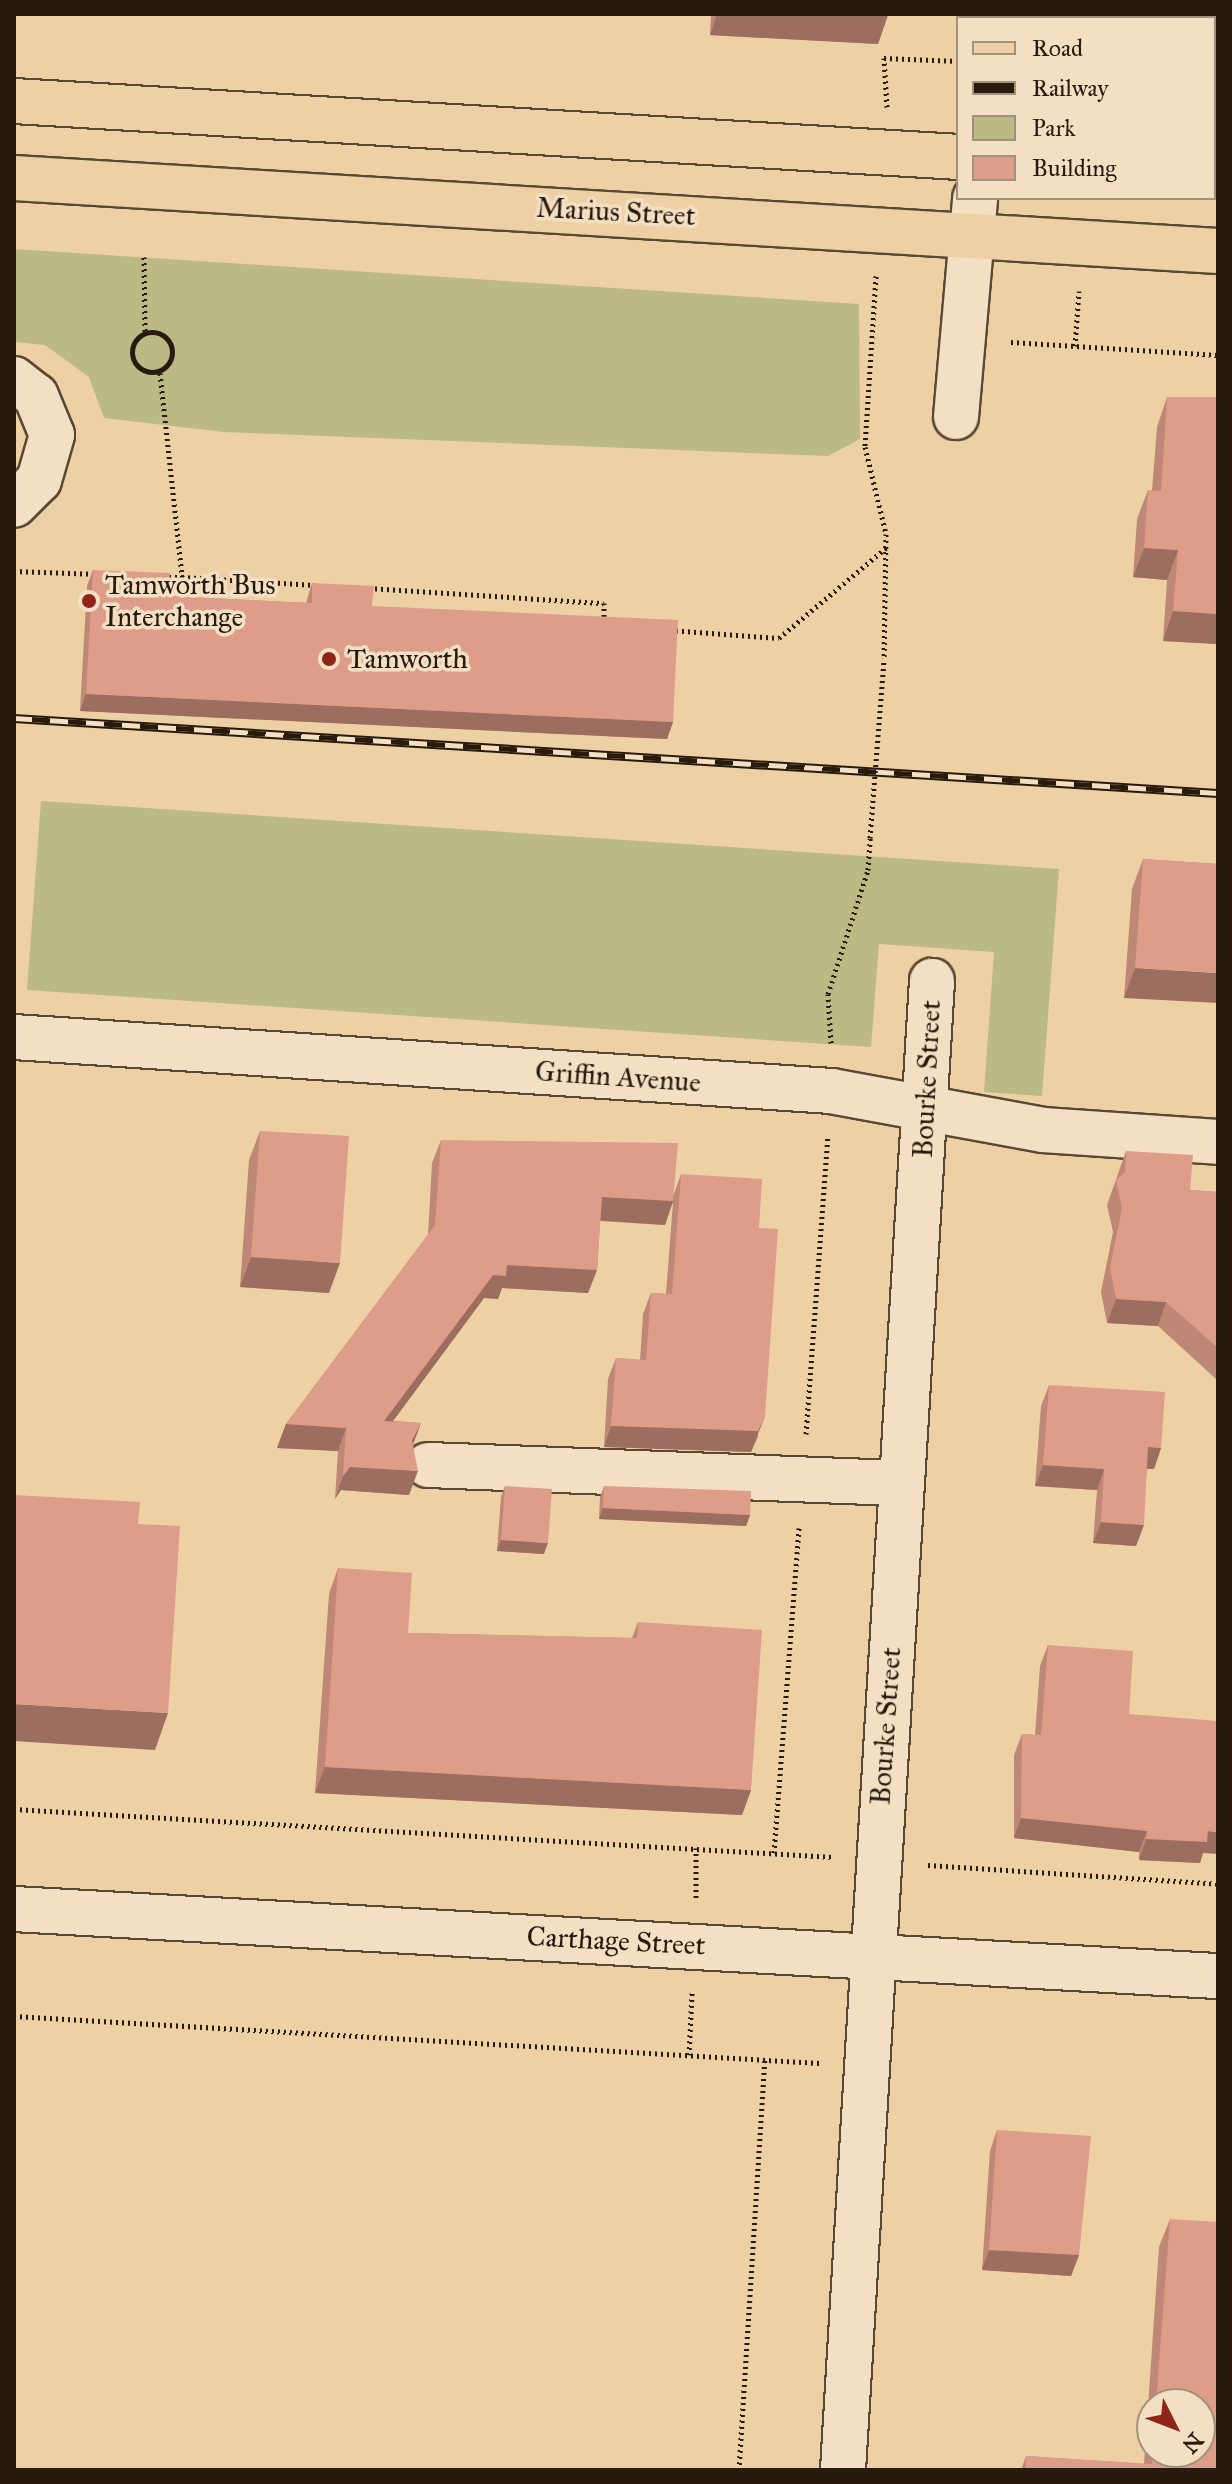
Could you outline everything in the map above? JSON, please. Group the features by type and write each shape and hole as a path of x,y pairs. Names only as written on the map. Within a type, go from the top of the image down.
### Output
{"main road":[{"path":"14,101 956,157"},
{"name":"Marius Street","path":"14,178 973,215 1218,251"}],"street":[{"path":"956,417 973,215"},
{"path":"14,379 36,396 52,435 39,480 14,505"},
{"name":"Bourke Street","path":"843,2470 871,1955 932,981"},
{"name":"Griffin Avenue","path":"14,1037 831,1091 1043,1130 1218,1142"},
{"path":"428,1465 902,1483"},
{"name":"Carthage Street","path":"14,1909 1218,1976"}],"path":[{"path":"889,83 884,58 956,61"},
{"path":"144,257 145,333"},
{"path":"831,1045 828,994 868,870 890,580 887,547 865,447 875,301"},
{"path":"1075,346 1078,310"},
{"path":"160,373 143,371 132,360 133,343 145,333 162,333 172,345 171,361 160,373 182,577"},
{"path":"1012,342 1218,355"},
{"path":"661,630 779,638 887,547"},
{"path":"14,571 106,575"},
{"path":"152,576 323,586"},
{"path":"354,588 604,603 604,628 618,628"},
{"path":"14,1809 823,1856"},
{"path":"696,1848 696,1904"},
{"path":"939,1866 1218,1884"},
{"path":"14,2016 865,2065"},
{"path":"689,2055 692,2018"},
{"path":"739,2470 765,2060"}],"green space":[{"path":"14,249 859,304 860,439 828,456 224,432 104,418 89,377 45,345 14,342"},
{"path":"41,801 1059,869 1042,1096 984,1092 994,952 879,944 871,1047 27,990"}],"building":[{"path":"1167,397 1218,397 1218,614 1173,611 1178,550 1144,548 1148,490 1161,491"},
{"name":"Tamworth","path":"93,570 170,573 169,596 312,603 312,583 374,586 372,606 678,620 673,722 86,694"},
{"path":"1143,859 1218,864 1218,973 1135,968"},
{"path":"260,1131 349,1136 340,1263 251,1257"},
{"path":"441,1140 678,1143 673,1201 602,1197 597,1270 507,1265 506,1276 493,1275 384,1421 421,1423 412,1440 418,1471 350,1467 343,1476 346,1428 286,1424 435,1225"},
{"path":"1126,1151 1193,1155 1190,1190 1218,1192 1218,1348 1166,1302 1116,1299 1110,1268 1122,1208 1116,1180 1125,1172"},
{"path":"681,1174 762,1179 759,1228 778,1229 765,1416 758,1431 611,1426 616,1358 646,1360 651,1293 672,1294"},
{"path":"1049,1385 1165,1392 1161,1448 1148,1447 1144,1525 1101,1522 1104,1469 1043,1465"},
{"path":"505,1486 552,1489 548,1543 501,1540"},
{"path":"604,1486 751,1491 750,1515 603,1508"},
{"path":"14,1495 140,1502 138,1524 180,1526 168,1713 14,1704"},
{"path":"338,1568 412,1573 408,1633 637,1638 638,1622 762,1630 751,1790 325,1767"},
{"path":"1048,1645 1133,1651 1129,1714 1218,1721 1218,1832 1208,1831 1207,1842 1146,1839 1147,1831 1021,1818 1022,1734 1041,1735"},
{"path":"997,2130 1091,2136 1079,2255 989,2250"},
{"path":"1170,2219 1218,2222 1218,2470 1025,2470 1026,2456 1136,2463 1136,2468 1216,2468 1216,2388 1157,2388"}],"railway":[{"path":"14,718 1218,793"}],"place":[{"name":"Tamworth Bus Interchange","path":"89,601"},
{"name":"Tamworth","path":"329,659"}]}
